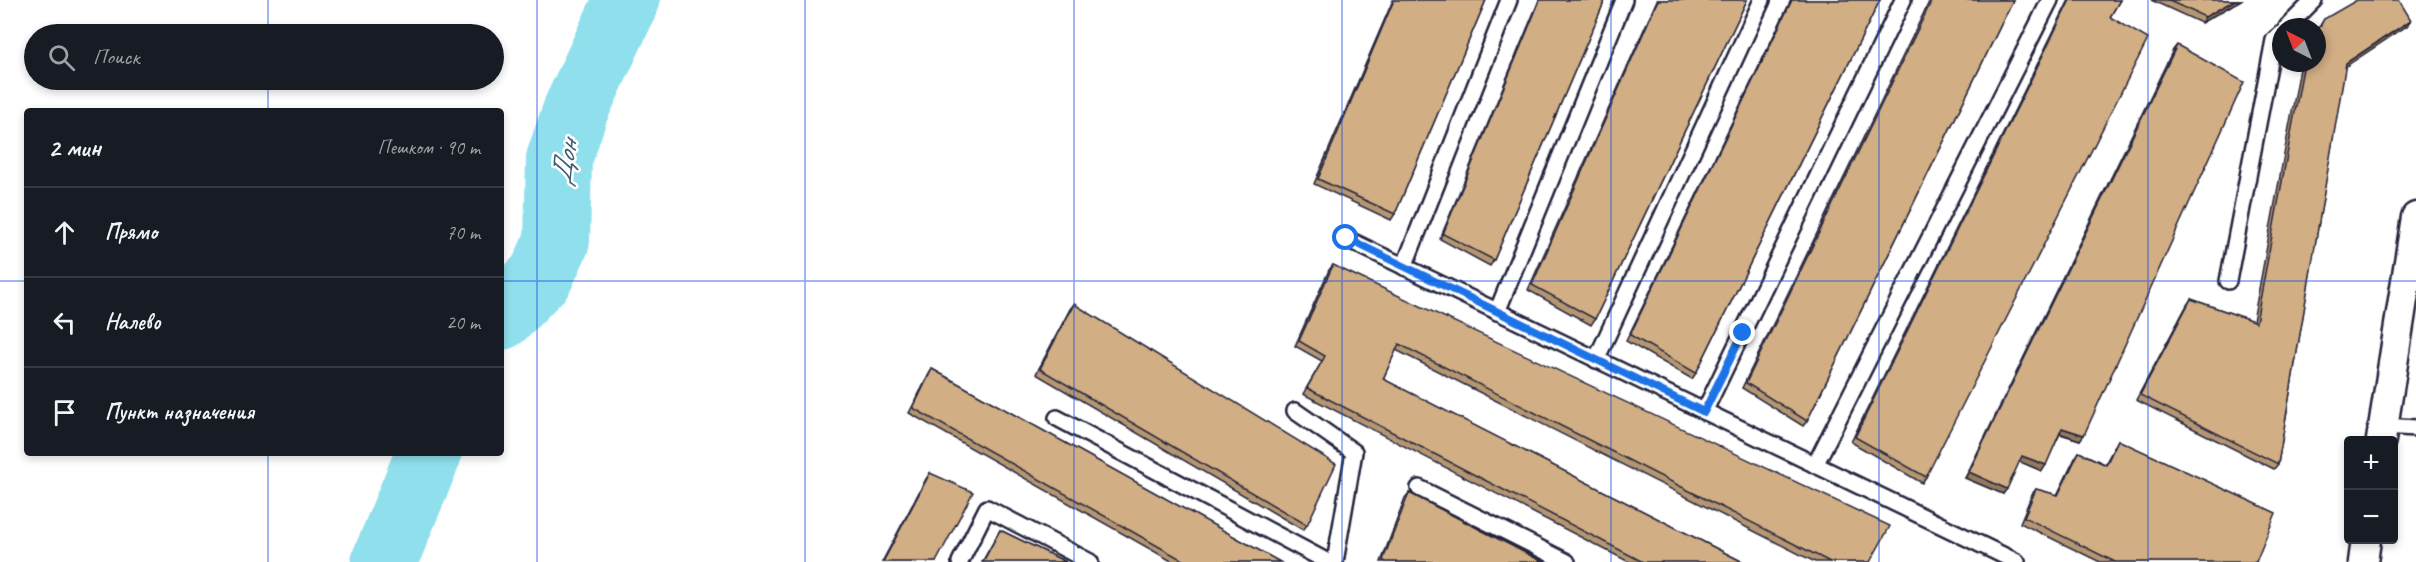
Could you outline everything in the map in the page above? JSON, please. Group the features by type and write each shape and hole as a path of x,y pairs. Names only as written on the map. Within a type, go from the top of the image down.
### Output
{"street":[{"path":"2382,433 2416,217"},
{"path":"2363,562 2365,544"}],"lane":[{"path":"1404,267 1509,0"},
{"path":"1497,312 1624,0"},
{"path":"1596,360 1762,0"},
{"path":"1704,412 1903,0"},
{"path":"1815,465 2050,0"},
{"path":"2296,18 2313,0"},
{"path":"2228,281 2272,50"},
{"path":"1346,238 2017,562"},
{"path":"1295,411 1354,452 1335,562"},
{"path":"1057,418 1328,562"},
{"path":"2382,433 2416,428"},
{"path":"1419,488 1567,562"},
{"path":"960,562 987,508 1090,562"}],"building":[{"path":"1394,0 1486,0 1395,214 1318,179"},
{"path":"1540,0 1605,0 1494,260 1443,234"},
{"path":"1658,0 1747,0 1595,319 1532,285"},
{"path":"1792,0 1880,0 1696,373 1630,335"},
{"path":"1932,0 2013,0 1807,421 1746,383"},
{"path":"2070,0 2120,0 2110,17 2148,39 1926,477 1855,437"},
{"path":"2167,0 2235,0 2205,17"},
{"path":"2357,0 2399,0 2411,20 2346,63 2278,464 2140,395 2191,299 2256,322 2302,72 2326,72 2326,18"},
{"path":"2177,45 2244,82 2084,435 2062,428 2046,465 2022,456 2007,489 1969,472"},
{"path":"1333,265 1890,526 1870,562 1830,562 1399,344 1383,379 1743,562 1643,562 1307,388 1325,356 1299,341"},
{"path":"1074,304 1336,464 1307,525 1040,369"},
{"path":"932,369 1280,562 1186,562 913,408"},
{"path":"2118,440 2276,513 2256,562 2115,562 2024,517 2036,489 2058,495 2079,452 2106,465"},
{"path":"930,473 973,492 936,562 883,562"},
{"path":"1409,493 1543,562 1386,562 1383,560"},
{"path":"1000,530 1066,562 983,562"}],"waterway":[{"name":"Дон","path":"504,314 541,276 557,241 559,159 576,109 627,0"},
{"name":"Дон","path":"384,562 428,456"}],"route":[{"path":"1346,238 1704,412 1743,333"}]}
